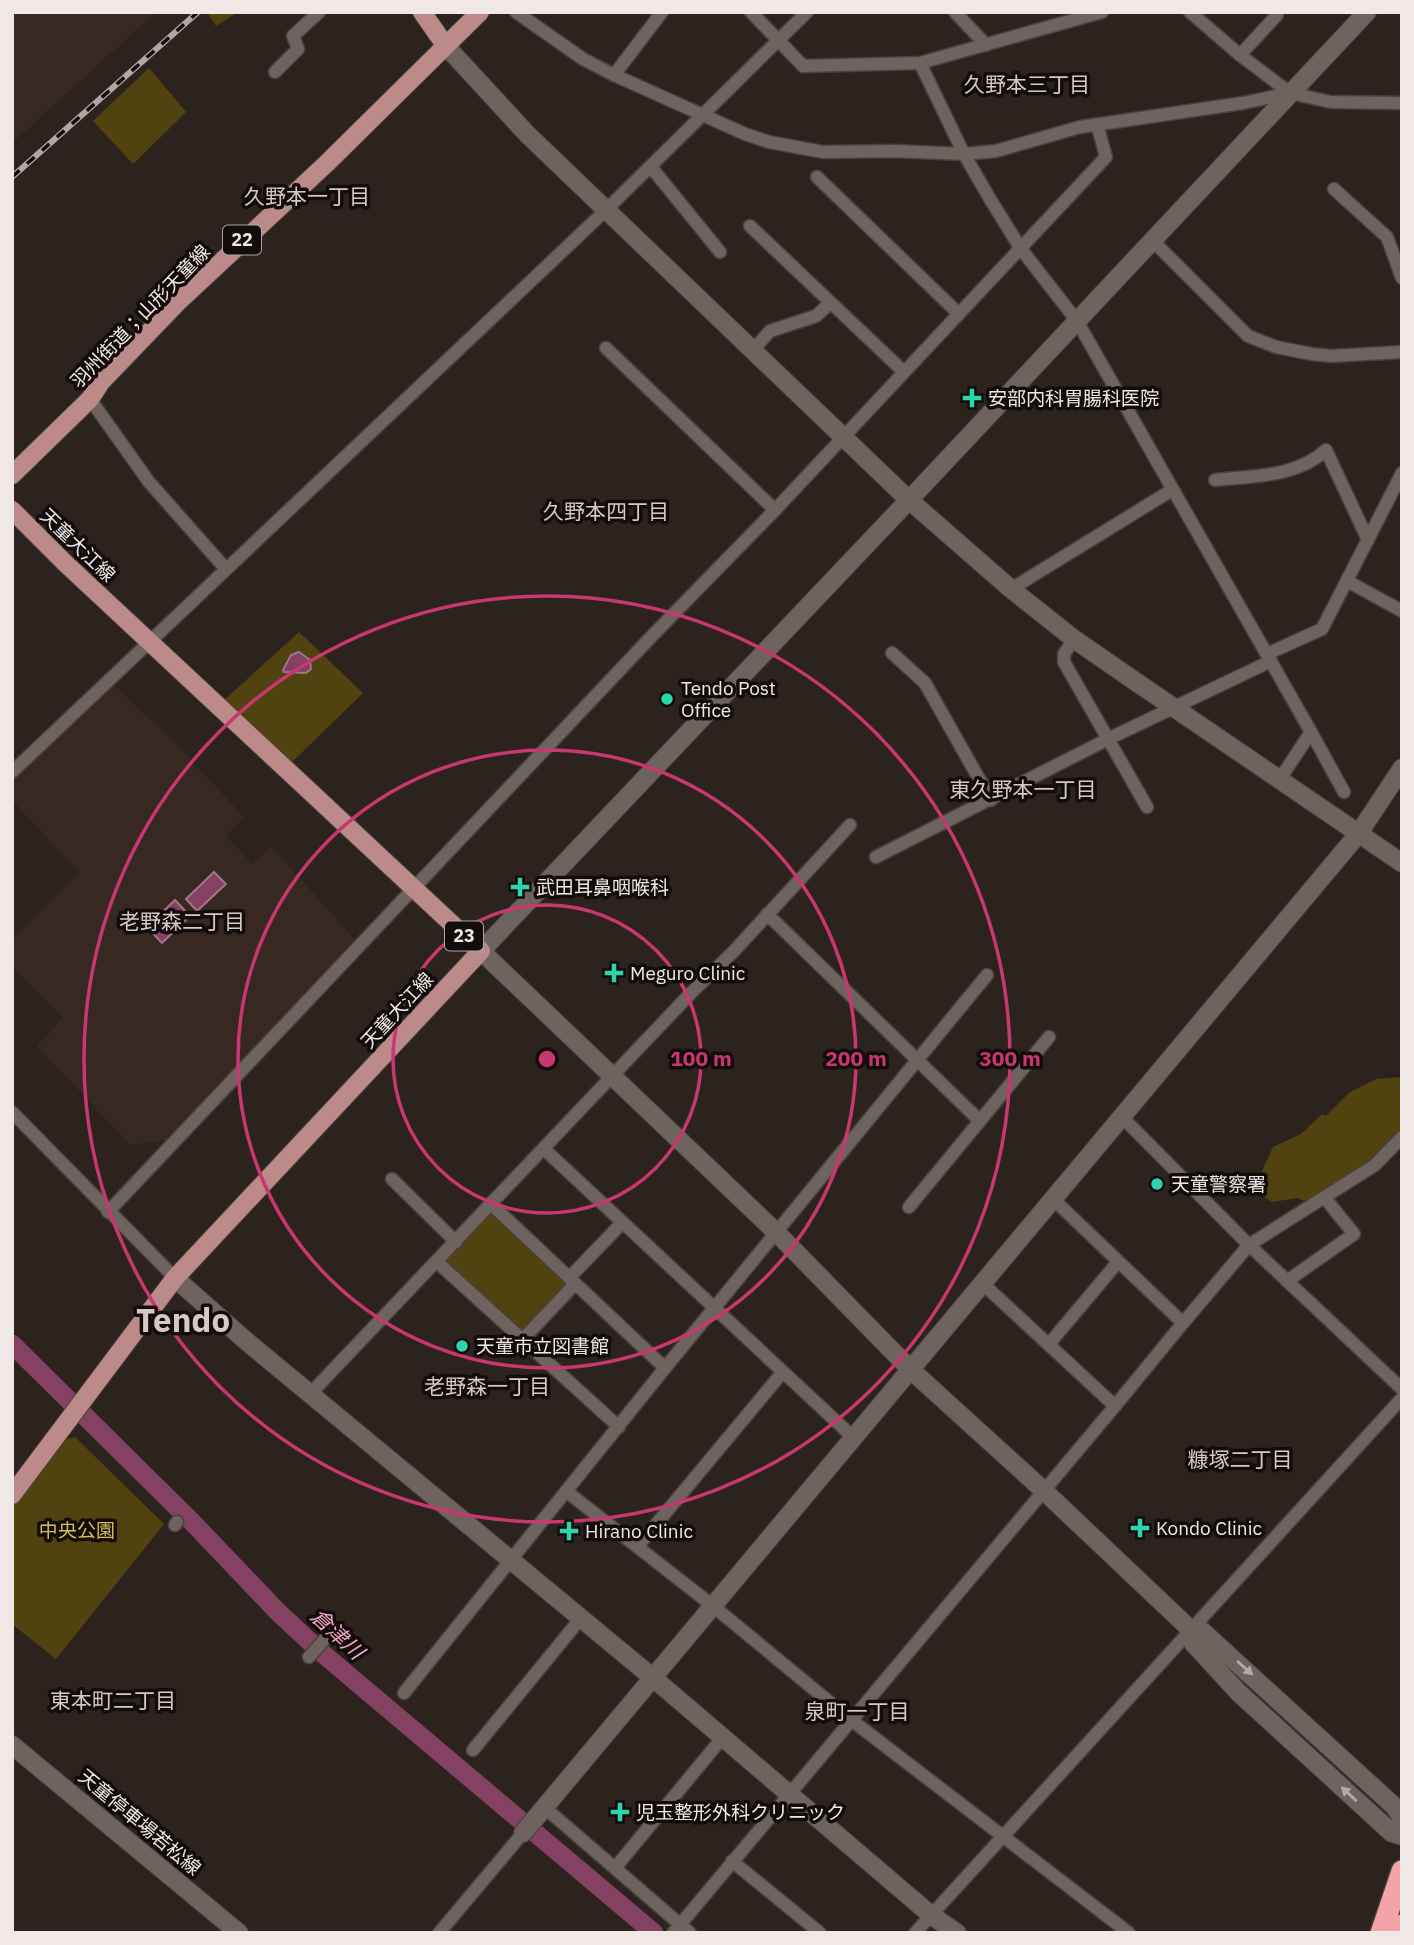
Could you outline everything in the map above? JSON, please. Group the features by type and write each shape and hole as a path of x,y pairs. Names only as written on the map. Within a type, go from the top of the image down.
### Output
{"highway":[{"path":"1381,1933 1402,1871"},
{"path":"1399,1933 1402,1924"}],"main road":[{"path":"422,12 445,45"},
{"name":"羽州街道；山形天童線","path":"12,475 90,398 177,303 326,164 480,12"},
{"name":"天童大江線","path":"12,510 149,642 481,951 175,1278 12,1495"}],"street":[{"path":"275,72 298,49 293,36 319,12"},
{"path":"516,12 583,59 703,116 746,134 797,149 823,152 964,154 996,151 1080,127 1243,103 1290,93 1331,102 1402,103"},
{"path":"614,75 662,12"},
{"path":"751,12 803,66 920,63 1102,12"},
{"path":"13,769 606,210 807,12"},
{"path":"955,12 986,45"},
{"path":"1190,12 1290,93"},
{"path":"1240,55 1277,15 1274,12"},
{"path":"1367,12 481,951 777,1233 911,1370 1191,1630 1193,1643 1238,1692 1392,1833 1402,1836"},
{"path":"445,45 527,134 606,210 909,500 1011,589 1074,639 1402,863"},
{"path":"920,63 964,154 1021,249 1077,321 1344,792"},
{"path":"108,1212 775,510 1106,157 1097,124"},
{"path":"650,167 720,252"},
{"path":"817,177 959,314"},
{"path":"1334,189 1387,237 1402,278"},
{"path":"750,226 904,372"},
{"path":"1151,239 1248,336 1284,350 1311,354 1331,356 1402,352"},
{"path":"753,351 771,331 816,316 830,303"},
{"path":"606,348 775,510"},
{"path":"90,398 149,482 226,569"},
{"path":"1215,480 1297,468 1314,461 1326,450 1368,540"},
{"path":"876,857 1108,738 1174,708 1322,629 1402,473"},
{"path":"1011,589 1172,490"},
{"path":"1347,581 1402,611"},
{"path":"1074,639 1064,654 1064,662 1147,807"},
{"path":"892,653 925,682 991,800"},
{"path":"1280,779 1311,732"},
{"path":"439,1933 1359,833 1402,768"},
{"path":"310,1394 850,825"},
{"path":"767,914 980,1121"},
{"path":"404,1693 665,1368 987,975"},
{"path":"909,1207 1049,1037"},
{"path":"12,1112 175,1278 310,1394 652,1676 931,1915 957,1933"},
{"path":"1122,1117 1249,1245 1402,1389"},
{"path":"542,1810 615,1868 680,1929 732,1861 850,1719 1249,1245 1375,1165 1402,1137"},
{"path":"544,1149 853,1437"},
{"path":"392,1179 456,1242"},
{"path":"1052,1198 1183,1323"},
{"path":"1287,1281 1354,1234 1325,1198"},
{"path":"492,1205 665,1368"},
{"path":"522,1340 622,1223"},
{"path":"437,1262 619,1426"},
{"path":"1049,1344 1118,1262"},
{"path":"982,1283 1115,1406"},
{"path":"638,1546 782,1373"},
{"path":"915,1933 1402,1398"},
{"path":"566,1491 713,1606 850,1719 1129,1933"},
{"path":"473,1750 581,1618"},
{"path":"1191,1630 1202,1631 1230,1655 1395,1807 1402,1819"},
{"path":"309,1657 331,1632"},
{"path":"615,1868 723,1737"},
{"name":"天童停車場若松線","path":"12,1745 240,1933"},
{"path":"732,1861 820,1933"}],"shaded area":[{"path":"12,12 156,12 12,143"},
{"path":"299,652 310,660 311,669 306,673 284,672 291,655"},
{"path":"113,684 176,744 244,817 226,836 252,864 271,846 358,943 169,1140 130,1145 37,1046 63,1017 12,966 12,940 79,872 12,800 12,778"},
{"path":"214,872 226,884 197,911 186,899"},
{"path":"175,900 190,916 162,943 147,927"}],"green space":[{"path":"207,12 238,12 216,26"},
{"path":"149,68 186,112 133,164 93,121"},
{"path":"299,632 363,693 288,766 221,703"},
{"path":"1402,1077 1402,1130 1370,1164 1307,1202 1297,1198 1272,1202 1261,1195 1262,1171 1273,1147 1301,1134 1322,1114 1326,1116 1350,1092 1376,1079"},
{"path":"492,1207 573,1284 522,1338 439,1262"},
{"name":"中央公園","path":"75,1437 164,1524 56,1659 12,1624 12,1508 63,1440"}],"waterway":[{"name":"倉津川","path":"12,1344 322,1653 654,1933"}],"railway":[{"path":"12,177 198,12"}],"place":[{"name":"安部内科胃腸科医院","path":"972,398"},
{"name":"Tendo Post Office","path":"667,699"},
{"name":"武田耳鼻咽喉科","path":"520,887"},
{"name":"Meguro Clinic","path":"614,973"},
{"name":"天童警察署","path":"1157,1184"},
{"name":"天童市立図書館","path":"462,1346"},
{"name":"Kondo Clinic","path":"1140,1528"},
{"name":"Hirano Clinic","path":"569,1531"},
{"name":"児玉整形外科クリニック","path":"620,1812"}],"district":[{"name":"久野本三丁目","path":"1027,85"},
{"name":"久野本一丁目","path":"307,197"},
{"name":"久野本四丁目","path":"606,512"},
{"name":"東久野本一丁目","path":"1023,790"},
{"name":"老野森二丁目","path":"182,922"},
{"name":"Tendo","path":"183,1320"},
{"name":"老野森一丁目","path":"487,1387"},
{"name":"糠塚二丁目","path":"1240,1460"},
{"name":"東本町二丁目","path":"113,1701"},
{"name":"泉町一丁目","path":"857,1712"}]}
